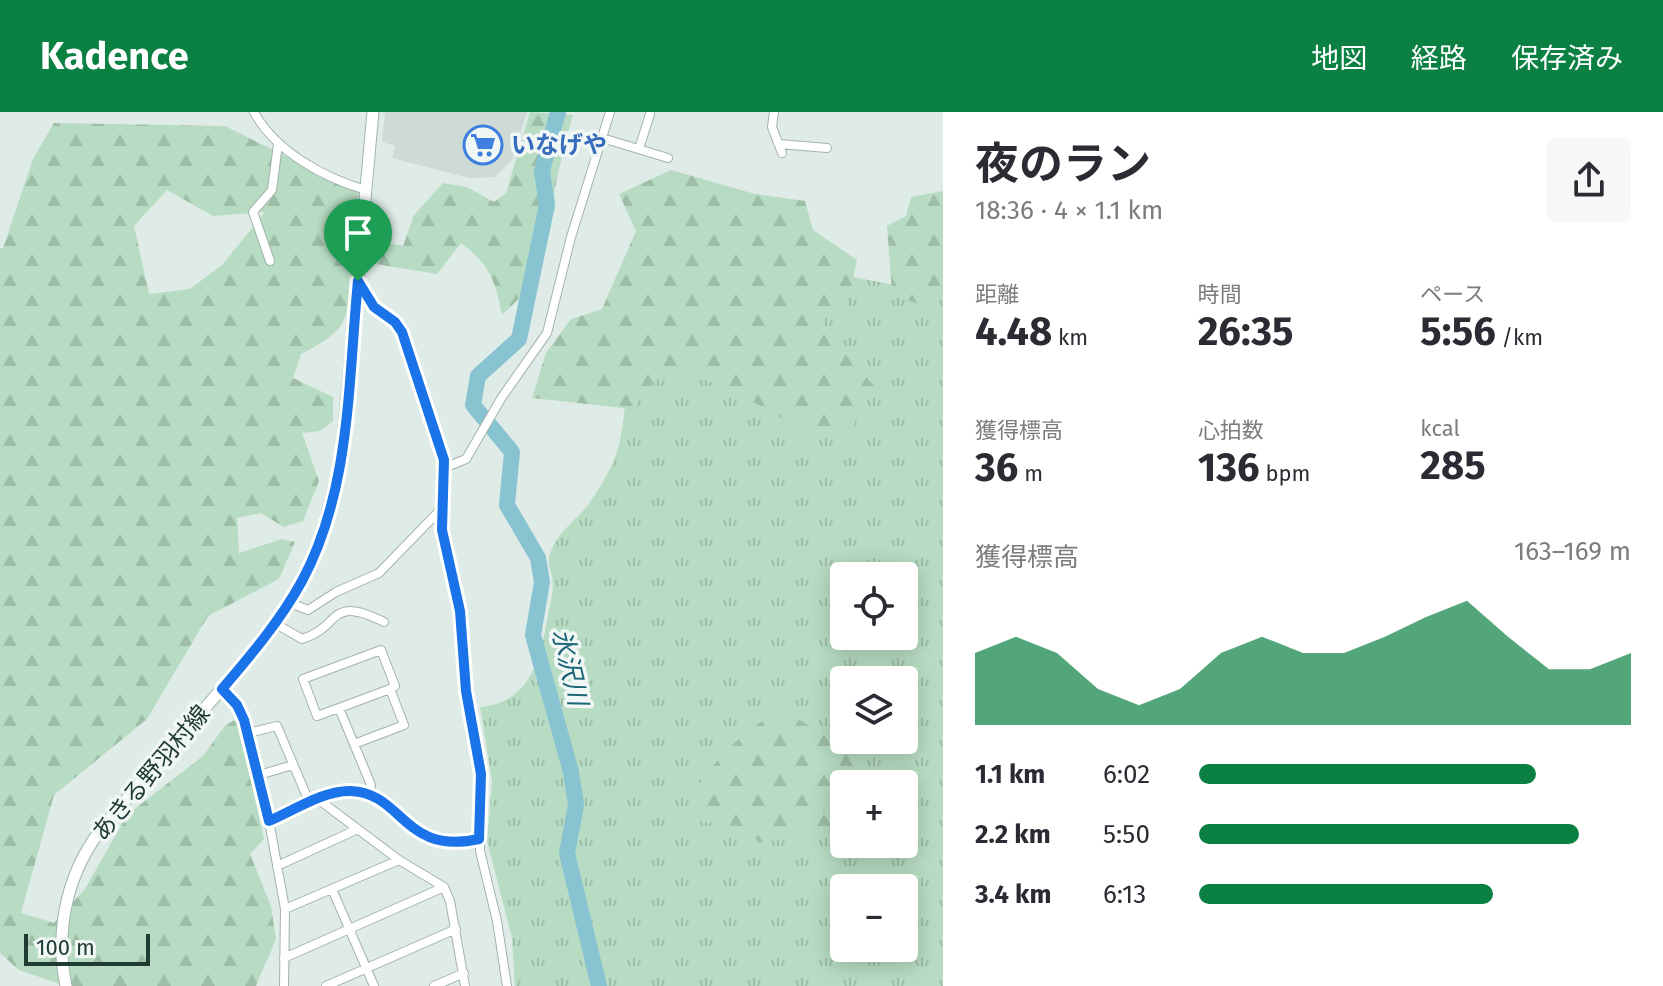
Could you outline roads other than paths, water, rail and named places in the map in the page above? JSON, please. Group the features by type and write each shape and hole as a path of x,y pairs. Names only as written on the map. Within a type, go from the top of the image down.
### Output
{"main road":[{"name":"あきる野羽村線","path":"66,986 63,923 80,863 106,823 276,624 316,551 336,489 373,112"}],"street":[{"path":"254,112 278,144 331,178 366,190"},
{"path":"444,468 466,459 485,424 547,333 571,237 610,112"},
{"path":"774,112 772,127 780,149 827,148"},
{"path":"639,149 650,114"},
{"path":"602,138 668,158"},
{"path":"270,261 253,212 272,190 278,144"},
{"path":"358,281 374,307 395,322 402,332 444,468 442,530 460,611 466,691 481,779 479,839 507,986"},
{"path":"290,603 308,610 336,592 379,573 443,507"},
{"path":"276,624 302,639 343,612 361,611 384,622"},
{"path":"381,650 395,686 390,689 317,716 303,679 381,650"},
{"path":"222,689 237,705 248,733 269,821 285,909 284,986"},
{"path":"354,744 404,725 390,689"},
{"path":"339,708 371,785 370,796"},
{"path":"248,733 277,726 293,765 315,802 444,887 456,929 465,986"},
{"path":"386,732 390,743"},
{"path":"259,775 293,765"},
{"path":"269,821 315,802 353,791 370,796 435,841 447,844 479,839"},
{"path":"277,866 358,829"},
{"path":"285,909 399,860"},
{"path":"284,958 444,887"},
{"path":"332,889 374,986"},
{"path":"326,986 456,929"},
{"path":"434,986 464,973"}],"waterway":[{"name":"氷沢川","path":"558,112 542,171 547,205 519,339 478,376 473,405 512,452 507,505 538,558 542,582 533,635 571,772 576,805 567,853 599,986"}],"place":[{"name":"いなげや","path":"483,145"}]}
